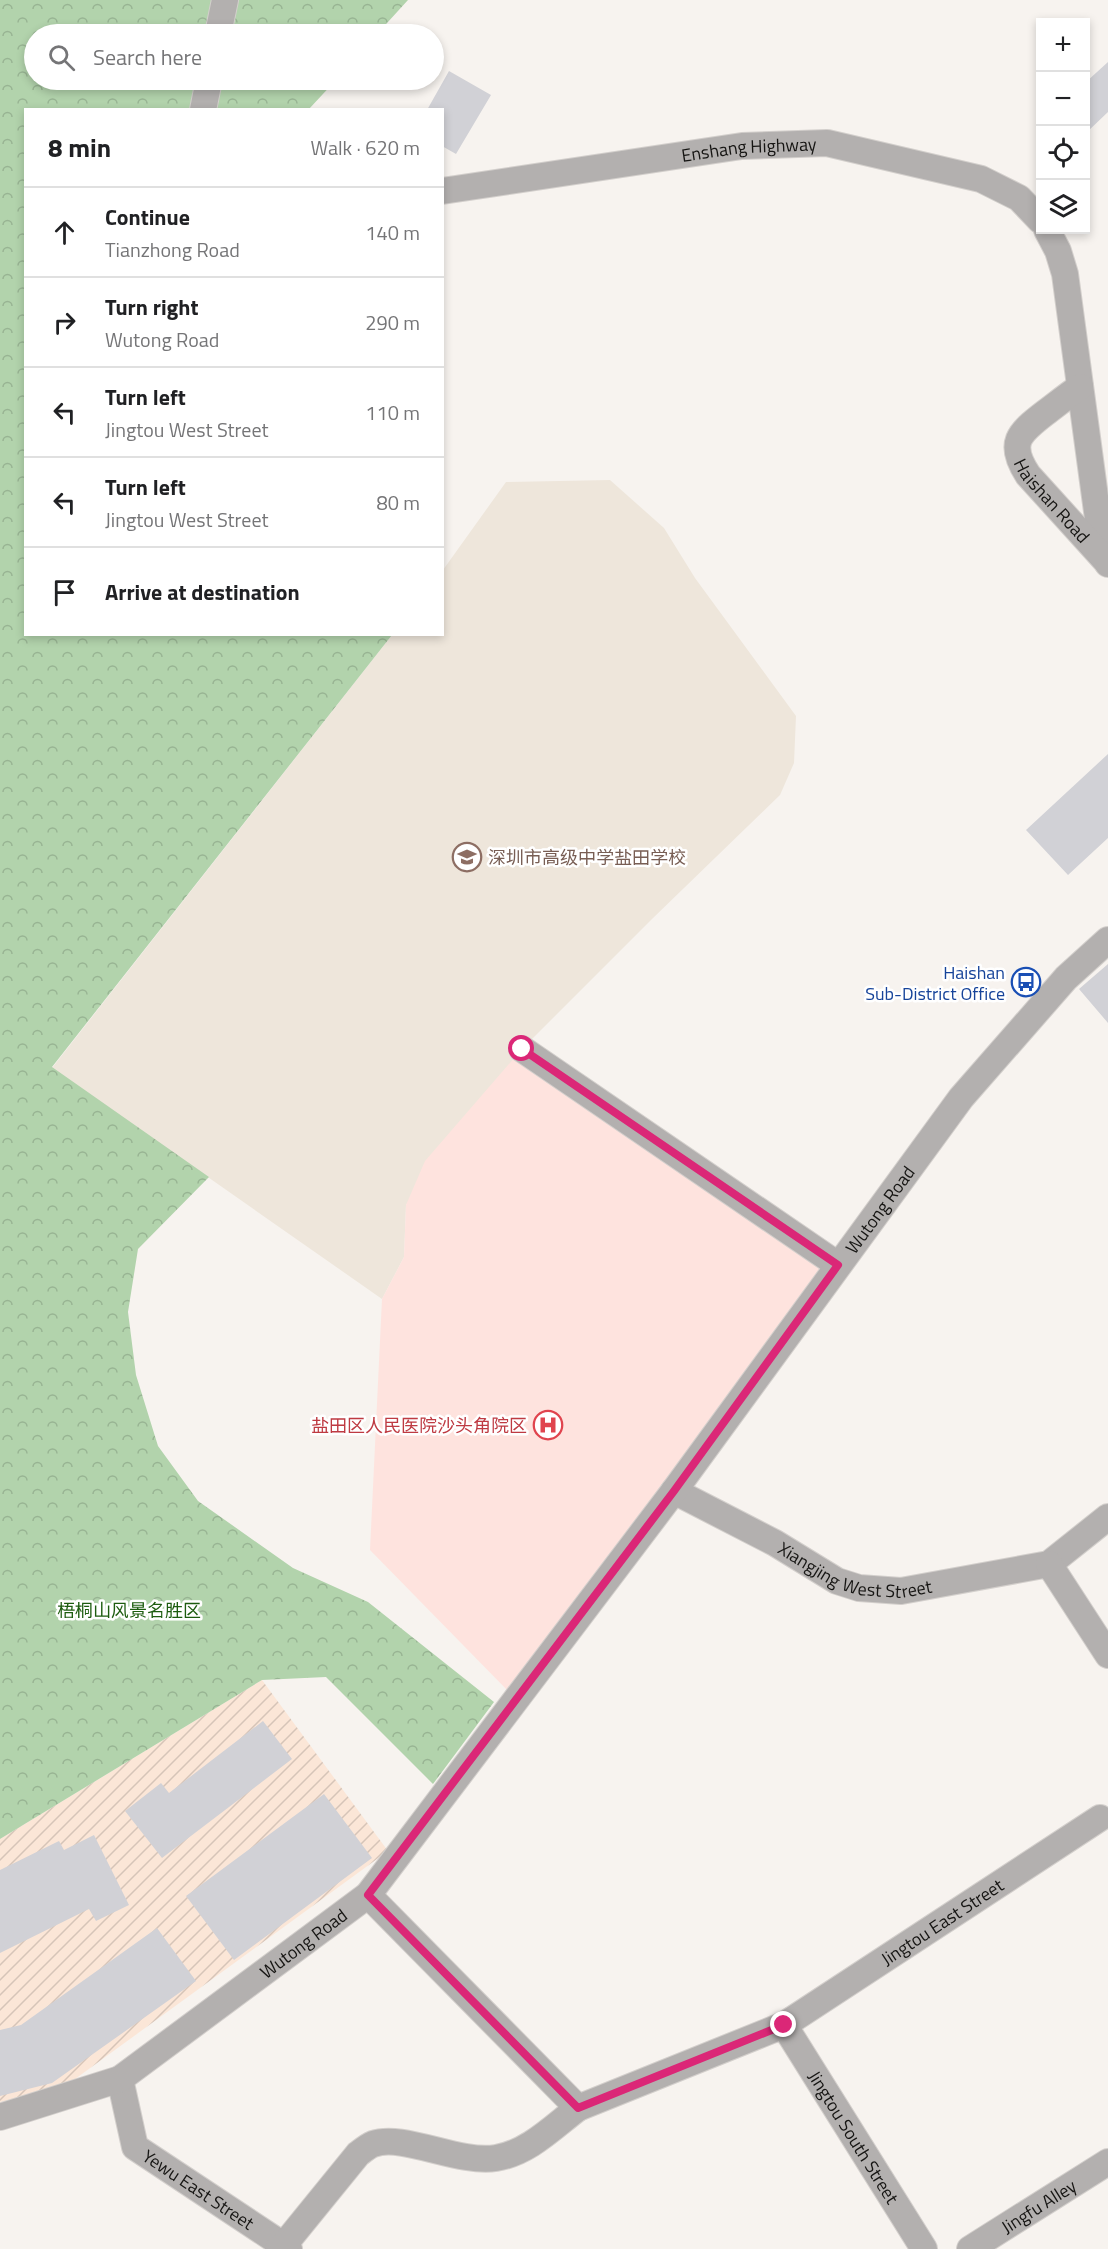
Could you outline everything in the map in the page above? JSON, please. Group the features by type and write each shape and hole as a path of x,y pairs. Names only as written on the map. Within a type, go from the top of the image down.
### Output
{"street":[{"path":"221,24 225,0"},
{"path":"204,108 208,90"},
{"name":"Enshang Highway","path":"444,191 742,146 827,143 981,178 1019,198 1036,215"},
{"path":"1049,234 1058,251 1065,274 1092,478"},
{"name":"Haishan Road","path":"1080,387 1026,428 1017,442 1017,450 1028,475 1108,564"},
{"name":"Haishan Road","path":"1092,478 1101,541 1108,564"},
{"name":"Haishan Road","path":"1092,478 1099,508 1108,532"},
{"name":"Wutong Road","path":"0,2117 120,2079 368,1895 674,1491 961,1098 1066,978 1108,940"},
{"path":"522,1049 838,1265"},
{"name":"Xiangjing West Street","path":"674,1491 775,1543 837,1581 859,1588 901,1591 1049,1564"},
{"path":"1108,1517 1049,1564 1108,1655"},
{"name":"Jingtou East Street","path":"284,2248 358,2154 372,2144 393,2141 467,2159 496,2158 522,2151 578,2108 784,2025 1100,1818"},
{"path":"368,1895 578,2108"},
{"name":"Jingtou South Street","path":"784,2025 924,2249"},
{"name":"Yewu East Street","path":"120,2079 135,2147 284,2248"},
{"name":"Jingfu Alley","path":"970,2249 1108,2162"}],"shaded area":[{"name":"深圳市高级中学盐田学校","path":"610,480 664,528 695,578 796,716 794,763 780,795 522,1049 406,1205 404,1257 382,1299 52,1068 391,636 444,636 444,569 506,482"},
{"name":"盐田区人民医院沙头角院区","path":"522,1049 838,1265 516,1699 370,1550 382,1299 404,1257 406,1205 425,1161"},
{"path":"262,1680 388,1851 60,2090 0,2102 0,1839"}],"green space":[{"name":"梧桐山风景名胜区","path":"0,0 408,0 386,24 24,24 24,90 327,90 310,108 24,108 24,636 391,636 52,1067 209,1177 138,1249 128,1312 136,1375 158,1446 198,1501 293,1568 368,1602 494,1702 433,1784 326,1677 262,1680 0,1839"}],"building":[{"path":"1108,62 1108,112 1090,129 1090,126 1090,78"},
{"path":"449,71 491,95 456,154 444,147 444,108 428,108 438,90 444,90 444,80"},
{"path":"1108,754 1108,838 1068,875 1026,830"},
{"path":"1108,964 1108,1023 1079,989"},
{"path":"263,1721 292,1759 162,1858 125,1811 161,1783 169,1793"},
{"path":"324,1794 372,1858 234,1960 186,1896"},
{"path":"94,1835 129,1905 96,1921 89,1909 0,1953 0,1870 59,1841 64,1850"},
{"path":"157,1928 196,1981 52,2083 0,2096 0,2030 21,2025"}],"place":[{"name":"深圳市高级中学盐田学校","path":"467,857"},
{"name":"Haishan Sub-District Office","path":"1026,982"},
{"name":"盐田区人民医院沙头角院区","path":"548,1425"}],"route":[{"path":"522,1049 838,1265 674,1491 368,1895 578,2108 784,2025"}]}
